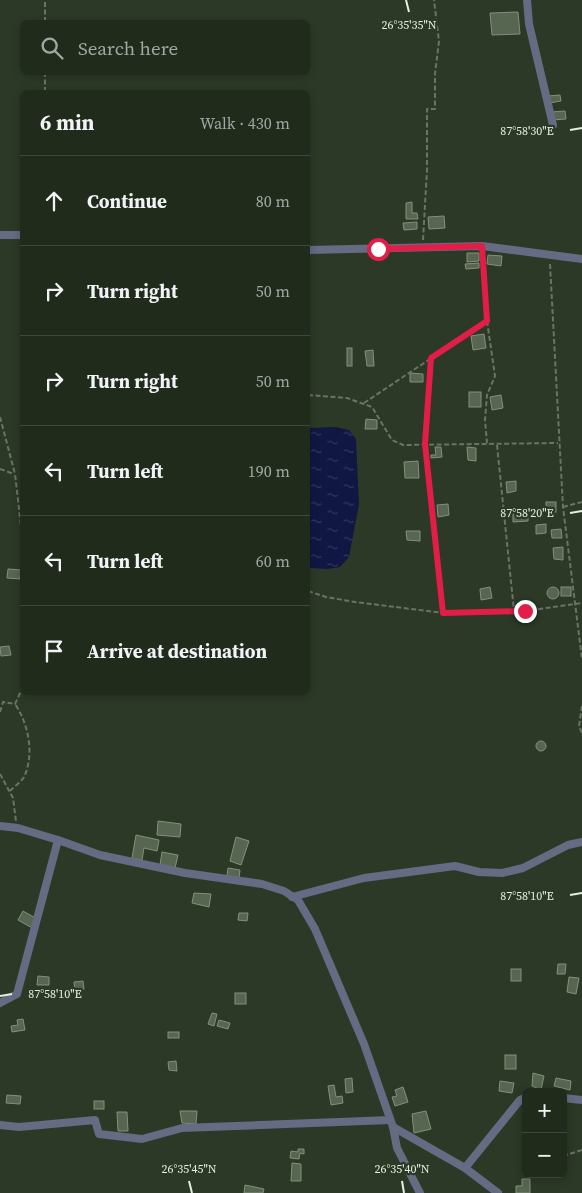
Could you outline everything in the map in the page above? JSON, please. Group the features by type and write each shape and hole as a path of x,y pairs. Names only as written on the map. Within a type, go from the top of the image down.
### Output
{"street":[{"path":"527,0 529,24 553,125"},
{"path":"0,235 20,235"},
{"path":"310,250 482,246 582,258"},
{"path":"0,826 18,828 58,840 100,856 202,876 262,884 284,892 298,900 326,954 364,1044 392,1124 398,1148 420,1193"},
{"path":"0,1003 18,994 58,840"},
{"path":"292,897 364,878 455,866 478,872 502,873 523,868 568,846 582,842"},
{"path":"567,1098 582,1100"},
{"path":"465,1168 522,1099"},
{"path":"0,1124 19,1127 95,1120 99,1134 142,1140 182,1128 392,1124 465,1168 498,1193"}],"path":[{"path":"45,0 45,20"},
{"path":"423,248 428,109 435,109 435,74 438,41 434,0"},
{"path":"45,75 45,90"},
{"path":"482,246 487,321 495,376 487,395 485,420 487,444"},
{"path":"549,254 563,507 582,659"},
{"path":"362,403 487,321"},
{"path":"431,358 425,444 443,613"},
{"path":"310,395 347,398 372,407 392,440 403,445 560,443"},
{"path":"0,417 15,474 20,518"},
{"path":"496,444 514,611"},
{"path":"0,469 15,474"},
{"path":"563,507 582,502"},
{"path":"310,592 326,597 355,602 443,613 514,611 582,603"},
{"path":"14,704 20,693"},
{"path":"0,712 3,702 14,704 24,718 28,738 29,761 23,778 10,791"},
{"path":"582,706 579,726 582,733"},
{"path":"0,774 10,791 18,828"},
{"path":"567,1155 582,1150"}],"water":[{"path":"336,427 349,430 356,439 359,504 349,557 340,567 328,569 310,568 310,428"}],"building":[{"path":"518,12 520,34 492,35 490,13"},
{"path":"560,95 561,101 549,103 548,96"},
{"path":"565,111 566,119 552,120 551,112"},
{"path":"412,202 412,213 417,213 418,219 406,219 406,203"},
{"path":"444,216 445,228 429,229 428,217"},
{"path":"417,222 417,229 404,230 403,223"},
{"path":"467,253 479,253 479,261 467,262"},
{"path":"488,255 502,256 501,266 487,264"},
{"path":"479,263 479,268 466,269 465,264"},
{"path":"484,334 486,348 473,350 471,336"},
{"path":"347,348 352,348 352,366 347,366"},
{"path":"373,350 374,366 367,366 365,351"},
{"path":"410,373 423,374 423,382 410,382"},
{"path":"469,392 481,392 481,407 469,407"},
{"path":"501,395 503,408 492,410 490,397"},
{"path":"366,419 377,420 377,429 365,429"},
{"path":"435,447 441,447 442,457 431,458 431,455 436,455"},
{"path":"467,447 476,448 476,461 468,460"},
{"path":"418,461 419,478 405,478 404,462"},
{"path":"516,481 516,491 507,493 506,482"},
{"path":"546,502 556,502 556,512 546,512"},
{"path":"448,504 449,515 438,517 437,505"},
{"path":"528,512 528,521 513,522 513,513"},
{"path":"546,524 546,533 536,534 536,525"},
{"path":"561,529 562,538 552,538 551,530"},
{"path":"406,531 420,531 420,541 407,540"},
{"path":"563,547 563,560 554,559 553,548"},
{"path":"8,569 20,570 20,579 7,578"},
{"path":"490,587 492,598 481,600 480,589"},
{"path":"553,587 559,593 553,599 547,593"},
{"path":"561,587 571,587 571,596 561,596"},
{"path":"9,646 11,655 1,656 0,647"},
{"path":"539,741 543,741 546,746 545,750 539,751 536,748 536,744"},
{"path":"158,821 181,824 180,837 157,835"},
{"path":"136,835 159,840 157,851 144,848 142,860 132,858"},
{"path":"236,837 249,841 241,865 230,861"},
{"path":"162,852 178,855 175,868 160,865"},
{"path":"228,868 240,870 239,878 227,876"},
{"path":"194,893 211,894 209,907 192,903"},
{"path":"23,911 39,920 34,929 18,920"},
{"path":"239,913 248,913 247,921 238,920"},
{"path":"558,964 566,964 565,974 557,974"},
{"path":"511,969 521,969 521,981 511,981"},
{"path":"38,976 49,977 49,985 37,985"},
{"path":"569,977 579,978 576,994 567,992"},
{"path":"83,981 84,989 75,991 74,982"},
{"path":"235,993 246,993 246,1004 235,1004"},
{"path":"212,1013 217,1014 214,1026 208,1024"},
{"path":"23,1019 25,1030 12,1032 11,1026 18,1025 17,1020"},
{"path":"219,1020 230,1023 228,1029 217,1026"},
{"path":"168,1032 179,1032 179,1038 168,1038"},
{"path":"505,1055 516,1055 516,1069 505,1069"},
{"path":"176,1061 177,1071 169,1070 168,1062"},
{"path":"533,1073 544,1076 541,1088 532,1086"},
{"path":"352,1078 353,1092 346,1093 345,1079"},
{"path":"556,1078 571,1081 570,1090 554,1086"},
{"path":"500,1081 514,1083 512,1093 499,1091"},
{"path":"334,1085 336,1097 342,1096 343,1103 331,1105 328,1086"},
{"path":"403,1087 408,1102 395,1106 392,1097 397,1096 395,1090"},
{"path":"7,1095 21,1096 20,1104 6,1103"},
{"path":"94,1101 104,1101 104,1109 94,1109"},
{"path":"180,1111 197,1111 196,1124 182,1123"},
{"path":"426,1111 431,1129 414,1133 412,1114"},
{"path":"117,1112 127,1112 128,1131 118,1131"},
{"path":"298,1149 304,1149 304,1154 300,1153 299,1159 290,1158 291,1151 298,1152"},
{"path":"292,1163 301,1164 301,1181 291,1181"},
{"path":"522,1179 530,1179 530,1193 516,1193 516,1186 522,1186"},
{"path":"245,1185 264,1189 263,1193 244,1193"}],"route":[{"path":"378,249 482,246 487,321 431,358 425,444 443,613 525,611"}]}
